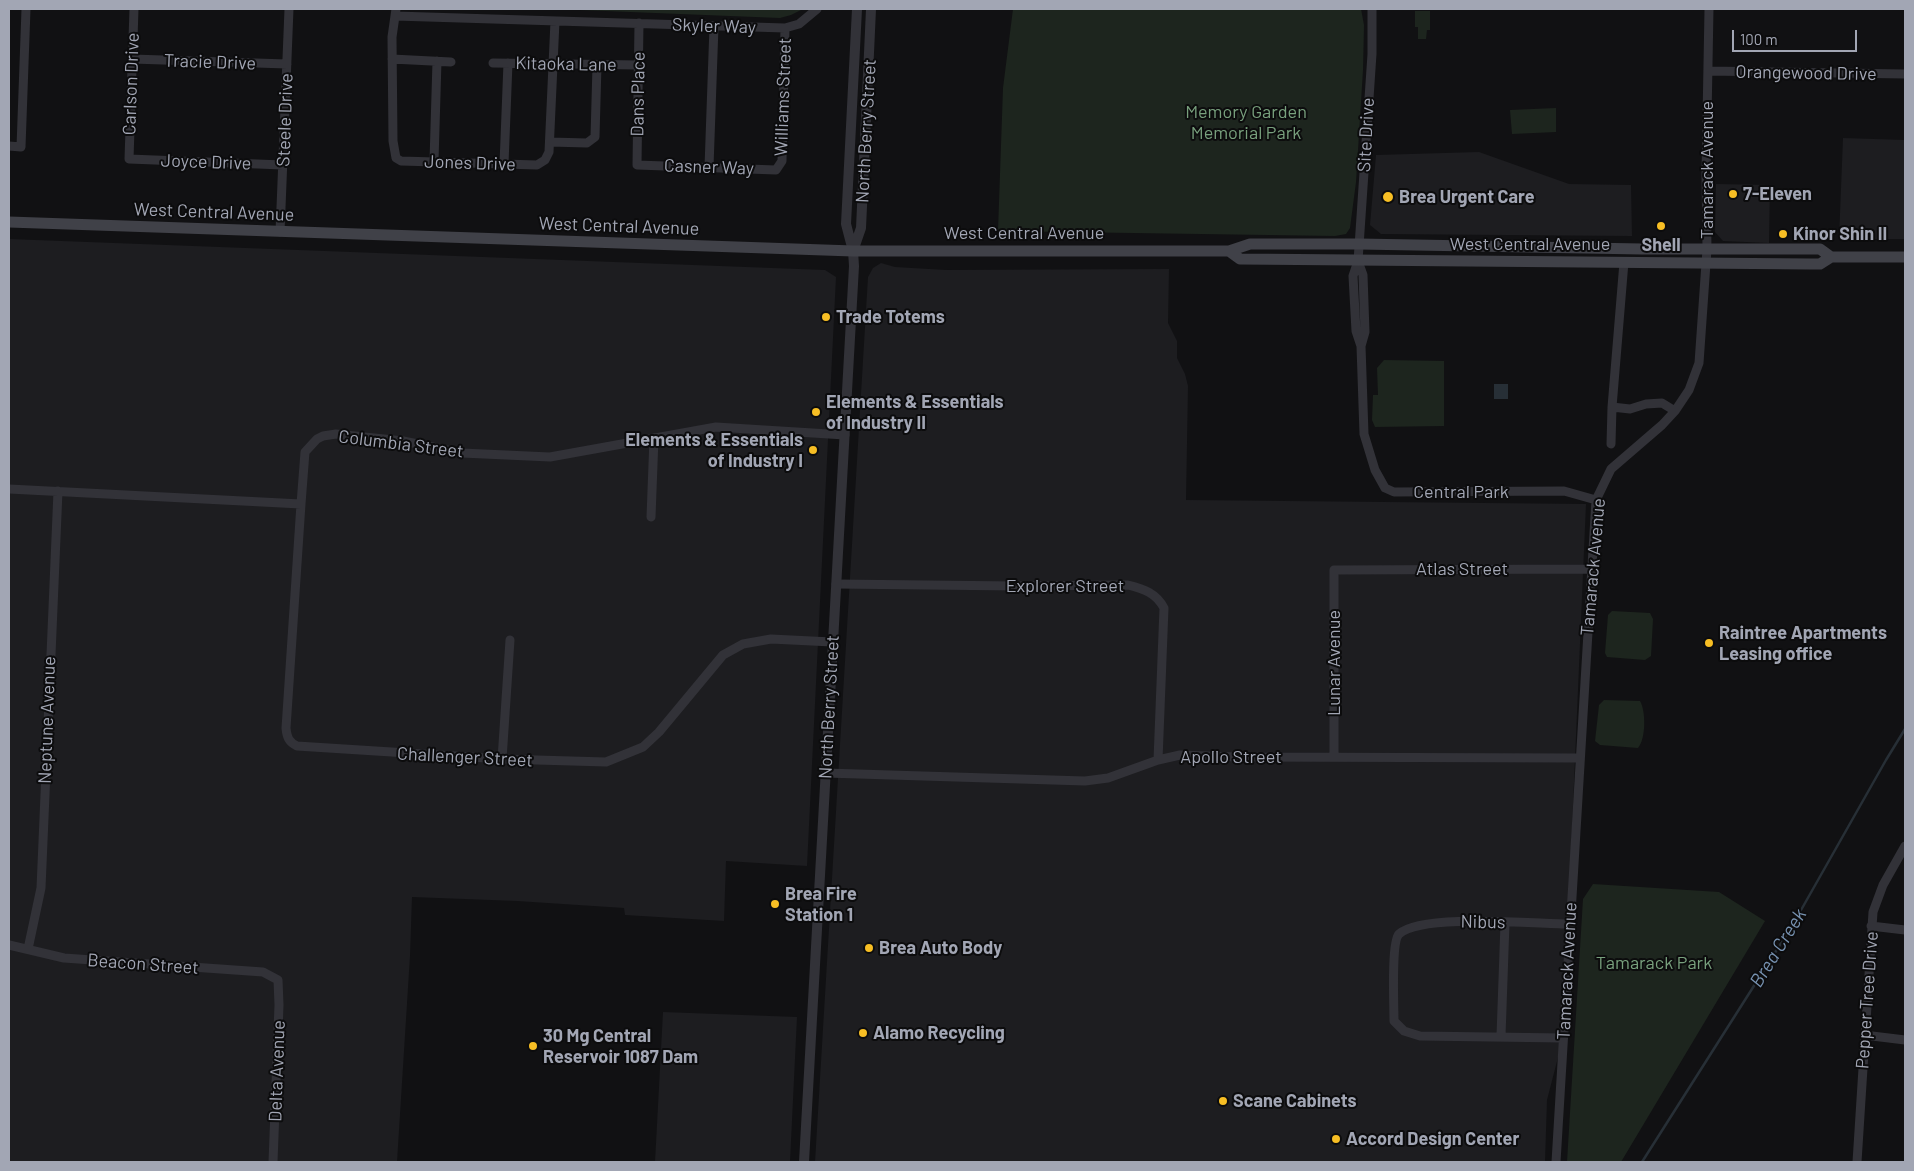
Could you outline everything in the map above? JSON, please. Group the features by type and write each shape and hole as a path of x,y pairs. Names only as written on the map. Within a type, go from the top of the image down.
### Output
{"main road":[{"name":"West Central Avenue","path":"9,222 853,251 1229,251 1250,244 1359,244 1820,249 1831,257"},
{"name":"West Central Avenue","path":"1229,251 1240,259 1358,261 1820,264 1831,257 1905,257"}],"street":[{"path":"9,146 21,146 26,9"},
{"name":"Carlson Drive","path":"129,159 134,9"},
{"name":"Steele Drive","path":"280,232 289,9"},
{"name":"Skyler Way","path":"395,12 555,21 785,28 799,24 817,9"},
{"name":"North Berry Street","path":"804,1162 854,266 853,251 846,224 857,9"},
{"name":"North Berry Street","path":"853,251 861,228 872,9"},
{"name":"Site Drive","path":"1364,432 1361,346 1356,331 1353,276 1358,261 1372,54 1372,9"},
{"name":"Tamarack Avenue","path":"1556,1162 1596,500 1611,469 1662,425 1675,411 1689,390 1699,363 1707,249 1706,174 1709,9"},
{"path":"395,12 392,59 451,62"},
{"path":"555,21 550,142 587,143 595,137 597,65"},
{"name":"Dans Place","path":"637,165 639,23"},
{"path":"709,167 714,26"},
{"name":"Williams Street","path":"780,166 782,161 785,28"},
{"name":"Tracie Drive","path":"132,59 287,64"},
{"name":"Jones Drive","path":"392,59 393,141 396,158 401,161 537,164 545,160 549,152 550,142"},
{"path":"434,161 437,61"},
{"name":"Kitaoka Lane","path":"493,63 639,66"},
{"path":"504,164 508,63"},
{"name":"Orangewood Drive","path":"1708,71 1905,74"},
{"name":"Joyce Drive","path":"129,159 283,164"},
{"name":"Casner Way","path":"637,165 776,170 780,166"},
{"path":"1611,444 1612,407 1624,262"},
{"path":"1612,407 1630,409 1646,404 1662,403 1675,411"},
{"name":"Columbia Street","path":"301,504 305,452 311,444 323,436 336,434 403,441 462,453 550,457 716,427 845,434"},
{"name":"Central Park","path":"1364,432 1375,470 1385,488 1394,492 1564,491 1596,500"},
{"path":"651,517 654,438"},
{"path":"9,489 301,504"},
{"name":"Neptune Avenue","path":"28,948 41,888 58,491"},
{"name":"Challenger Street","path":"301,504 286,735 290,742 304,748 502,759 606,762 638,750 654,737 723,655 737,647 772,639 832,642"},
{"name":"Atlas Street","path":"1334,570 1591,569"},
{"name":"Lunar Avenue","path":"1334,570 1334,757"},
{"name":"Explorer Street","path":"836,584 1128,585 1143,589 1156,596 1164,608 1158,760"},
{"path":"502,759 510,640"},
{"name":"Apollo Street","path":"826,773 1085,781 1108,778 1158,760 1180,755 1579,758"},
{"name":"Pepper Tree Drive","path":"1857,1162 1873,912 1883,885 1905,846"},
{"name":"Nibus","path":"1501,1036 1420,1036 1404,1031 1394,1021 1395,955 1396,939 1399,934 1412,927 1436,923 1570,924"},
{"path":"1505,923 1501,1036 1564,1038"},
{"path":"1871,926 1905,930"},
{"name":"Beacon Street","path":"9,945 64,958 263,972 278,980"},
{"name":"Delta Avenue","path":"274,1162 279,1005 278,980"},
{"path":"1864,1035 1905,1040"}],"shaded area":[{"path":"1843,138 1905,140 1905,239 1839,239"},
{"path":"1479,152 1569,184 1631,185 1632,236 1381,234 1370,225 1376,155"},
{"path":"1716,184 1770,185 1769,243 1723,241 1715,232"},
{"path":"9,239 825,270 836,277 807,866 726,861 724,921 625,915 624,908 412,897 397,1162 9,1162"},
{"path":"881,263 895,267 946,270 1169,269 1168,323 1177,341 1177,358 1185,374 1188,386 1186,500 1586,504 1563,1038 1547,1100 1545,1162 815,1162 868,277 873,268"},
{"path":"1494,384 1508,384 1508,399 1494,399"},
{"path":"663,1012 797,1017 790,1162 655,1162"}],"green space":[{"path":"555,9 803,9 780,18"},
{"name":"Memory Garden Memorial Park","path":"1013,9 1361,9 1364,25 1363,70 1356,182 1350,228 1346,234 1335,236 998,231 1003,88"},
{"path":"1415,11 1430,11 1430,30 1427,30 1426,39 1418,39 1418,27 1415,27"},
{"path":"1556,108 1556,132 1512,134 1510,110"},
{"path":"1384,360 1444,361 1444,426 1375,427 1372,420 1373,395 1378,395 1377,368"},
{"path":"1612,611 1650,613 1653,619 1651,656 1645,660 1607,657 1605,653 1608,615"},
{"path":"1604,700 1640,701 1644,725 1643,738 1638,748 1600,745 1595,741 1599,705"},
{"name":"Tamarack Park","path":"1593,884 1719,892 1765,921 1621,1162 1567,1162 1583,899"}],"waterway":[{"name":"Brea Creek","path":"1642,1162 1792,926 1905,729"}],"place":[{"name":"7-Eleven","path":"1733,194"},
{"name":"Brea Urgent Care","path":"1388,197"},
{"name":"Shell","path":"1661,226"},
{"name":"Kinor Shin II","path":"1783,234"},
{"name":"Trade Totems","path":"826,317"},
{"name":"Elements & Essentials of Industry II","path":"816,412"},
{"name":"Elements & Essentials of Industry I","path":"813,450"},
{"name":"Raintree Apartments Leasing office","path":"1709,643"},
{"name":"Brea Fire Station 1","path":"775,904"},
{"name":"Brea Auto Body","path":"869,948"},
{"name":"Alamo Recycling","path":"863,1033"},
{"name":"30 Mg Central Reservoir 1087 Dam","path":"533,1046"},
{"name":"Scane Cabinets","path":"1223,1101"},
{"name":"Accord Design Center","path":"1336,1139"}]}
